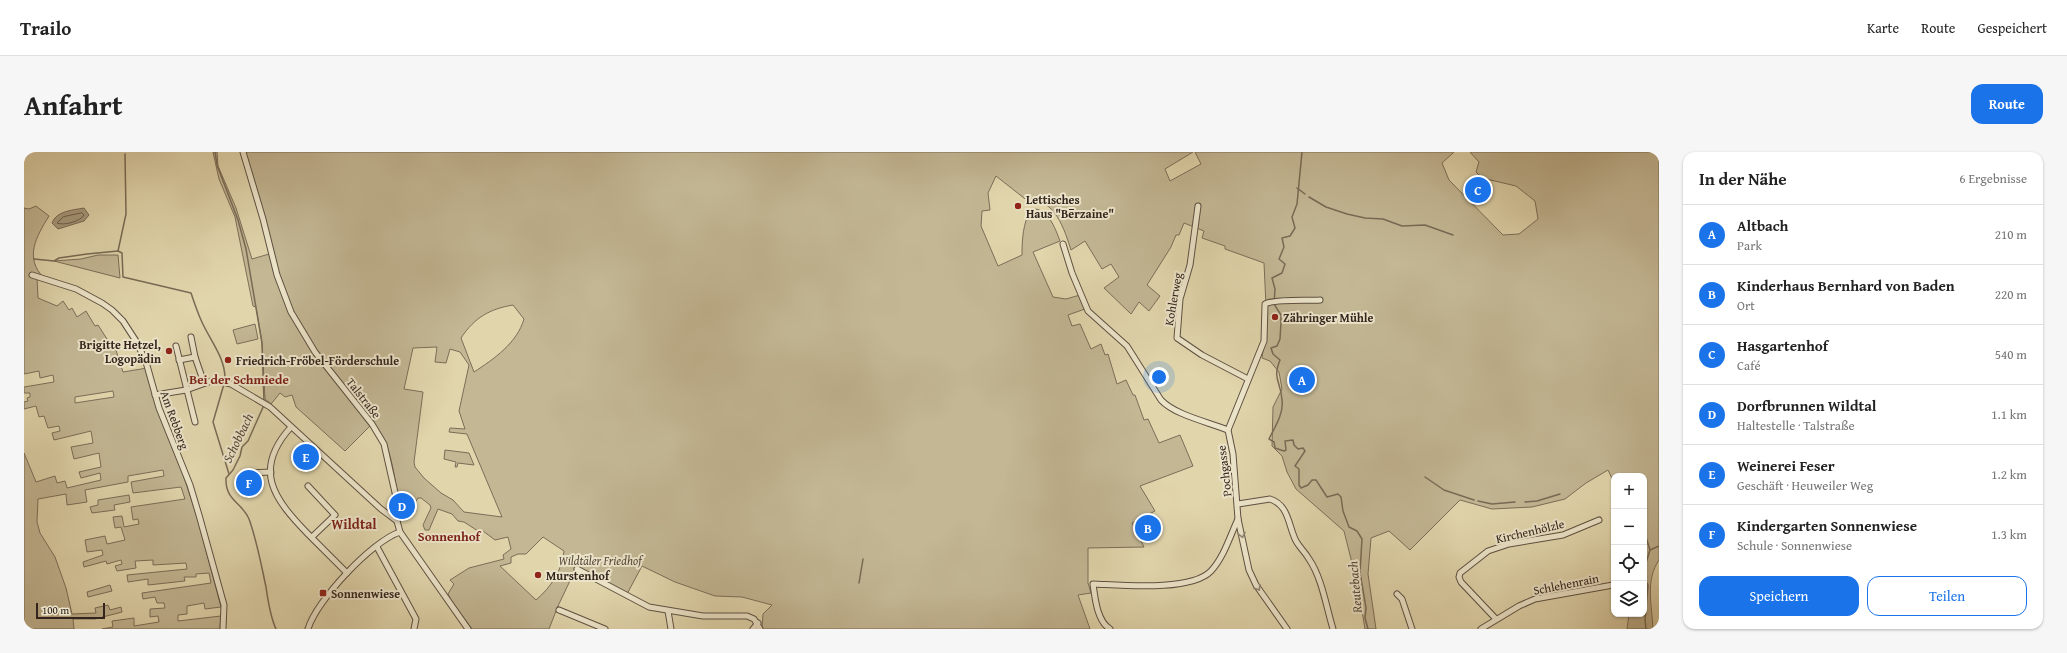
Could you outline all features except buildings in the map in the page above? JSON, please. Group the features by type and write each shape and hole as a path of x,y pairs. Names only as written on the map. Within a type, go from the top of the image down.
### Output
{"street":[{"name":"Talstraße","path":"243,152 283,293 302,333 379,434 389,460 396,498 397,521 400,532 468,629"},
{"name":"Kohlerweg","path":"1198,206 1190,265 1180,300 1177,338 1202,355 1248,379"},
{"path":"1063,244 1072,273 1088,311 1127,346 1167,407 1228,430"},
{"name":"Am Rebberg","path":"32,275 76,289 112,310 123,321 143,355 155,395 190,485 199,515 224,605 223,629"},
{"name":"Pochgasse","path":"1287,629 1256,585 1249,570 1238,519 1234,454 1228,430 1264,341 1268,302 1320,300"},
{"path":"191,337 195,356 204,383"},
{"path":"176,346 195,422"},
{"path":"179,360 195,356"},
{"path":"155,395 186,390 214,380 222,381 262,401 381,509 397,521"},
{"path":"291,427 276,447 272,459 271,480 279,502 347,573"},
{"path":"247,473 271,472"},
{"path":"308,486 335,515 312,538"},
{"path":"1238,504 1270,499 1284,508 1296,540 1301,550 1309,558 1318,577 1333,629"},
{"path":"1110,629 1100,616 1093,584 1178,584 1203,577 1210,572 1217,563 1238,519"},
{"name":"Kirchenhölzle","path":"1496,619 1461,582 1459,577 1460,573 1488,551 1509,544 1563,535 1599,520"},
{"path":"308,629 310,622 326,596 347,573 377,547 400,532"},
{"path":"377,547 416,618 414,629"},
{"path":"577,569 649,607 703,616 747,616 754,619 759,626 753,629"},
{"name":"Schlehenrain","path":"1484,628 1496,619 1535,599 1611,585"},
{"path":"1397,594 1402,599 1412,629"},
{"path":"559,610 605,629"},
{"path":"668,611 671,629"}],"green space":[{"name":"Wildtäler Friedhof","path":"213,152 217,152 218,166 236,208 252,259 269,254 262,219 241,152 1193,152 1165,169 1170,181 1201,164 1195,152 1454,152 1442,163 1449,180 1503,235 1519,234 1538,219 1535,201 1516,186 1482,178 1476,172 1479,162 1470,152 1659,152 1659,560 1652,576 1650,593 1653,629 1627,629 1629,617 1647,617 1647,473 1611,473 1611,476 1608,470 1586,483 1565,499 1532,507 1492,509 1460,500 1410,550 1389,531 1371,538 1368,574 1376,629 1365,629 1358,587 1344,531 1296,489 1287,472 1282,456 1272,446 1273,407 1282,389 1279,372 1270,361 1262,358 1265,336 1266,306 1264,263 1225,249 1225,246 1202,238 1204,231 1184,223 1179,235 1176,235 1171,247 1147,285 1160,296 1149,311 1139,302 1131,314 1104,288 1119,277 1111,264 1102,269 1085,241 1071,250 1062,225 1052,210 1045,204 1029,202 996,176 988,193 990,210 982,211 981,226 998,266 1022,255 1022,243 1028,214 1031,209 1042,211 1050,219 1060,241 1033,252 1053,297 1066,299 1080,295 1085,309 1068,315 1072,326 1080,324 1091,349 1101,344 1105,355 1108,354 1117,384 1126,380 1133,395 1135,395 1144,420 1148,419 1159,443 1180,435 1193,466 1140,486 1155,511 1132,523 1144,547 1088,548 1088,583 1091,593 1078,595 1090,629 762,629 763,614 772,605 742,597 715,596 675,582 642,566 627,594 577,566 549,629 472,629 448,594 454,584 450,580 469,568 504,559 503,555 511,549 508,537 495,540 483,531 481,533 464,522 458,521 452,514 438,509 429,530 425,530 423,525 431,508 430,505 421,498 418,498 414,504 398,495 388,449 373,423 345,451 296,407 292,395 285,397 280,393 271,404 265,399 262,343 256,307 253,306 235,217 219,179","holes":["513,305 524,319 516,336 504,350 474,372 461,338 466,331 484,315 497,309","437,347 435,362 446,363 450,349 460,352 469,365 459,411 465,429 450,428 449,432 467,434 502,517 464,512 453,500 441,493 424,478 415,467 414,462 423,392 404,389 413,348","543,537 564,551 561,565 555,578 536,600 500,566 511,563 511,557 518,554 526,554"]},
{"path":"36,206 49,216 36,240 34,247 33,255 35,263 44,278 37,278 38,298 57,306 63,301 69,310 72,308 77,317 86,311 95,326 98,325 109,342 113,341 123,372 147,368 197,516 221,607 205,609 204,603 187,606 187,614 178,615 178,621 221,616 220,629 102,629 113,627 112,621 134,618 134,626 159,622 158,616 150,617 150,609 165,608 164,603 157,603 155,597 143,599 142,593 211,583 209,573 196,574 196,577 184,577 185,581 148,585 148,579 128,582 127,575 187,569 186,563 153,565 153,560 135,561 136,568 117,571 115,566 122,564 121,560 107,564 106,561 84,567 83,562 103,555 102,550 87,552 85,540 105,536 107,544 125,540 121,527 115,528 113,517 122,516 124,527 139,524 138,519 133,520 131,507 185,499 181,487 133,493 131,482 164,476 163,470 128,476 128,482 85,490 87,502 67,505 66,494 38,499 37,522 40,533 55,557 66,588 72,614 96,613 95,608 108,605 110,610 121,607 122,612 95,619 73,619 74,629 24,629 24,453 36,482 55,476 57,483 65,481 67,488 101,480 100,473 81,478 79,472 101,467 99,453 74,459 71,447 93,443 91,431 54,440 52,433 60,431 59,426 48,428 44,416 39,417 36,406 24,409 24,402 28,401 27,398 30,397 30,393 24,393 24,387 54,382 53,375 40,378 39,371 24,374 24,208 29,209","holes":["113,391 114,397 75,403 75,397"]},
{"path":"98,255 118,255 120,278 54,261 81,259"},
{"path":"255,324 258,339 237,344 233,330"},
{"path":"445,450 469,453 474,465 458,463 457,467 455,467 456,462 444,459"},
{"path":"129,495 130,502 114,505 115,510 92,513 90,507 98,505 98,500"},
{"path":"110,585 112,591 88,597 87,592"}],"water":[{"path":"84,208 89,215 84,221 58,229 52,223 57,216 61,214 70,210"}],"waterway":[{"name":"Schobbach","path":"215,152 217,165 238,220 246,249 262,343 264,402"},
{"name":"Reutebach","path":"1302,152 1297,204 1292,217 1295,228 1290,236 1282,238 1284,247 1279,259 1285,264 1282,273 1272,278 1275,289 1274,304 1281,315 1281,322 1280,339 1277,346 1271,348 1273,354 1280,360 1277,376 1281,394 1282,410 1269,439 1274,442 1275,448 1284,451 1286,450 1285,441 1293,440 1294,445 1298,449 1303,448 1305,451 1295,466 1299,469 1299,485 1301,488 1308,485 1312,480 1316,480 1327,497 1338,494 1341,497 1343,511 1349,527 1357,531 1362,539 1360,572 1366,608 1365,618 1368,629"},
{"path":"125,154 126,214 118,251 122,253 123,277 191,293 204,327 220,355 225,378"},
{"name":"Reutebach","path":"1297,188 1305,194"},
{"path":"1309,197 1326,207 1347,214 1365,218 1383,219 1402,226 1425,225 1453,235"},
{"path":"34,259 54,261 59,258 118,251"},
{"path":"224,384 213,422 229,474"},
{"name":"Schobbach","path":"264,405 248,441 242,447 240,456 233,470 226,478 226,486 231,497 246,513 252,527 261,561 268,603 276,629"},
{"path":"1425,477 1444,490 1474,500"},
{"path":"1525,502 1537,501 1560,494"},
{"path":"1478,501 1492,504 1515,502"},
{"path":"1647,540 1650,550 1647,560"},
{"path":"1650,550 1659,546"},
{"path":"859,583 863,559"},
{"path":"1646,581 1648,585 1645,619 1646,629"}],"place":[{"name":"Hasgartenhof","path":"1478,190"},
{"name":"Lettisches Haus \"Bērzaine\"","path":"1018,206"},
{"name":"Zähringer Mühle","path":"1275,317"},
{"name":"Brigitte Hetzel, Logopädin","path":"169,351"},
{"name":"Friedrich-Fröbel-Förderschule","path":"228,360"},
{"name":"Altbach","path":"1302,380"},
{"name":"Weinerei Feser","path":"306,457"},
{"name":"Kindergarten Sonnenwiese","path":"249,483"},
{"name":"Dorfbrunnen Wildtal","path":"402,506"},
{"name":"Kinderhaus Bernhard von Baden","path":"1148,528"},
{"name":"Murstenhof","path":"538,575"},
{"name":"Sonnenwiese","path":"323,593"}],"district":[{"name":"Bei der Schmiede","path":"239,379"},
{"name":"Wildtal","path":"354,524"},
{"name":"Sonnenhof","path":"449,536"}]}
